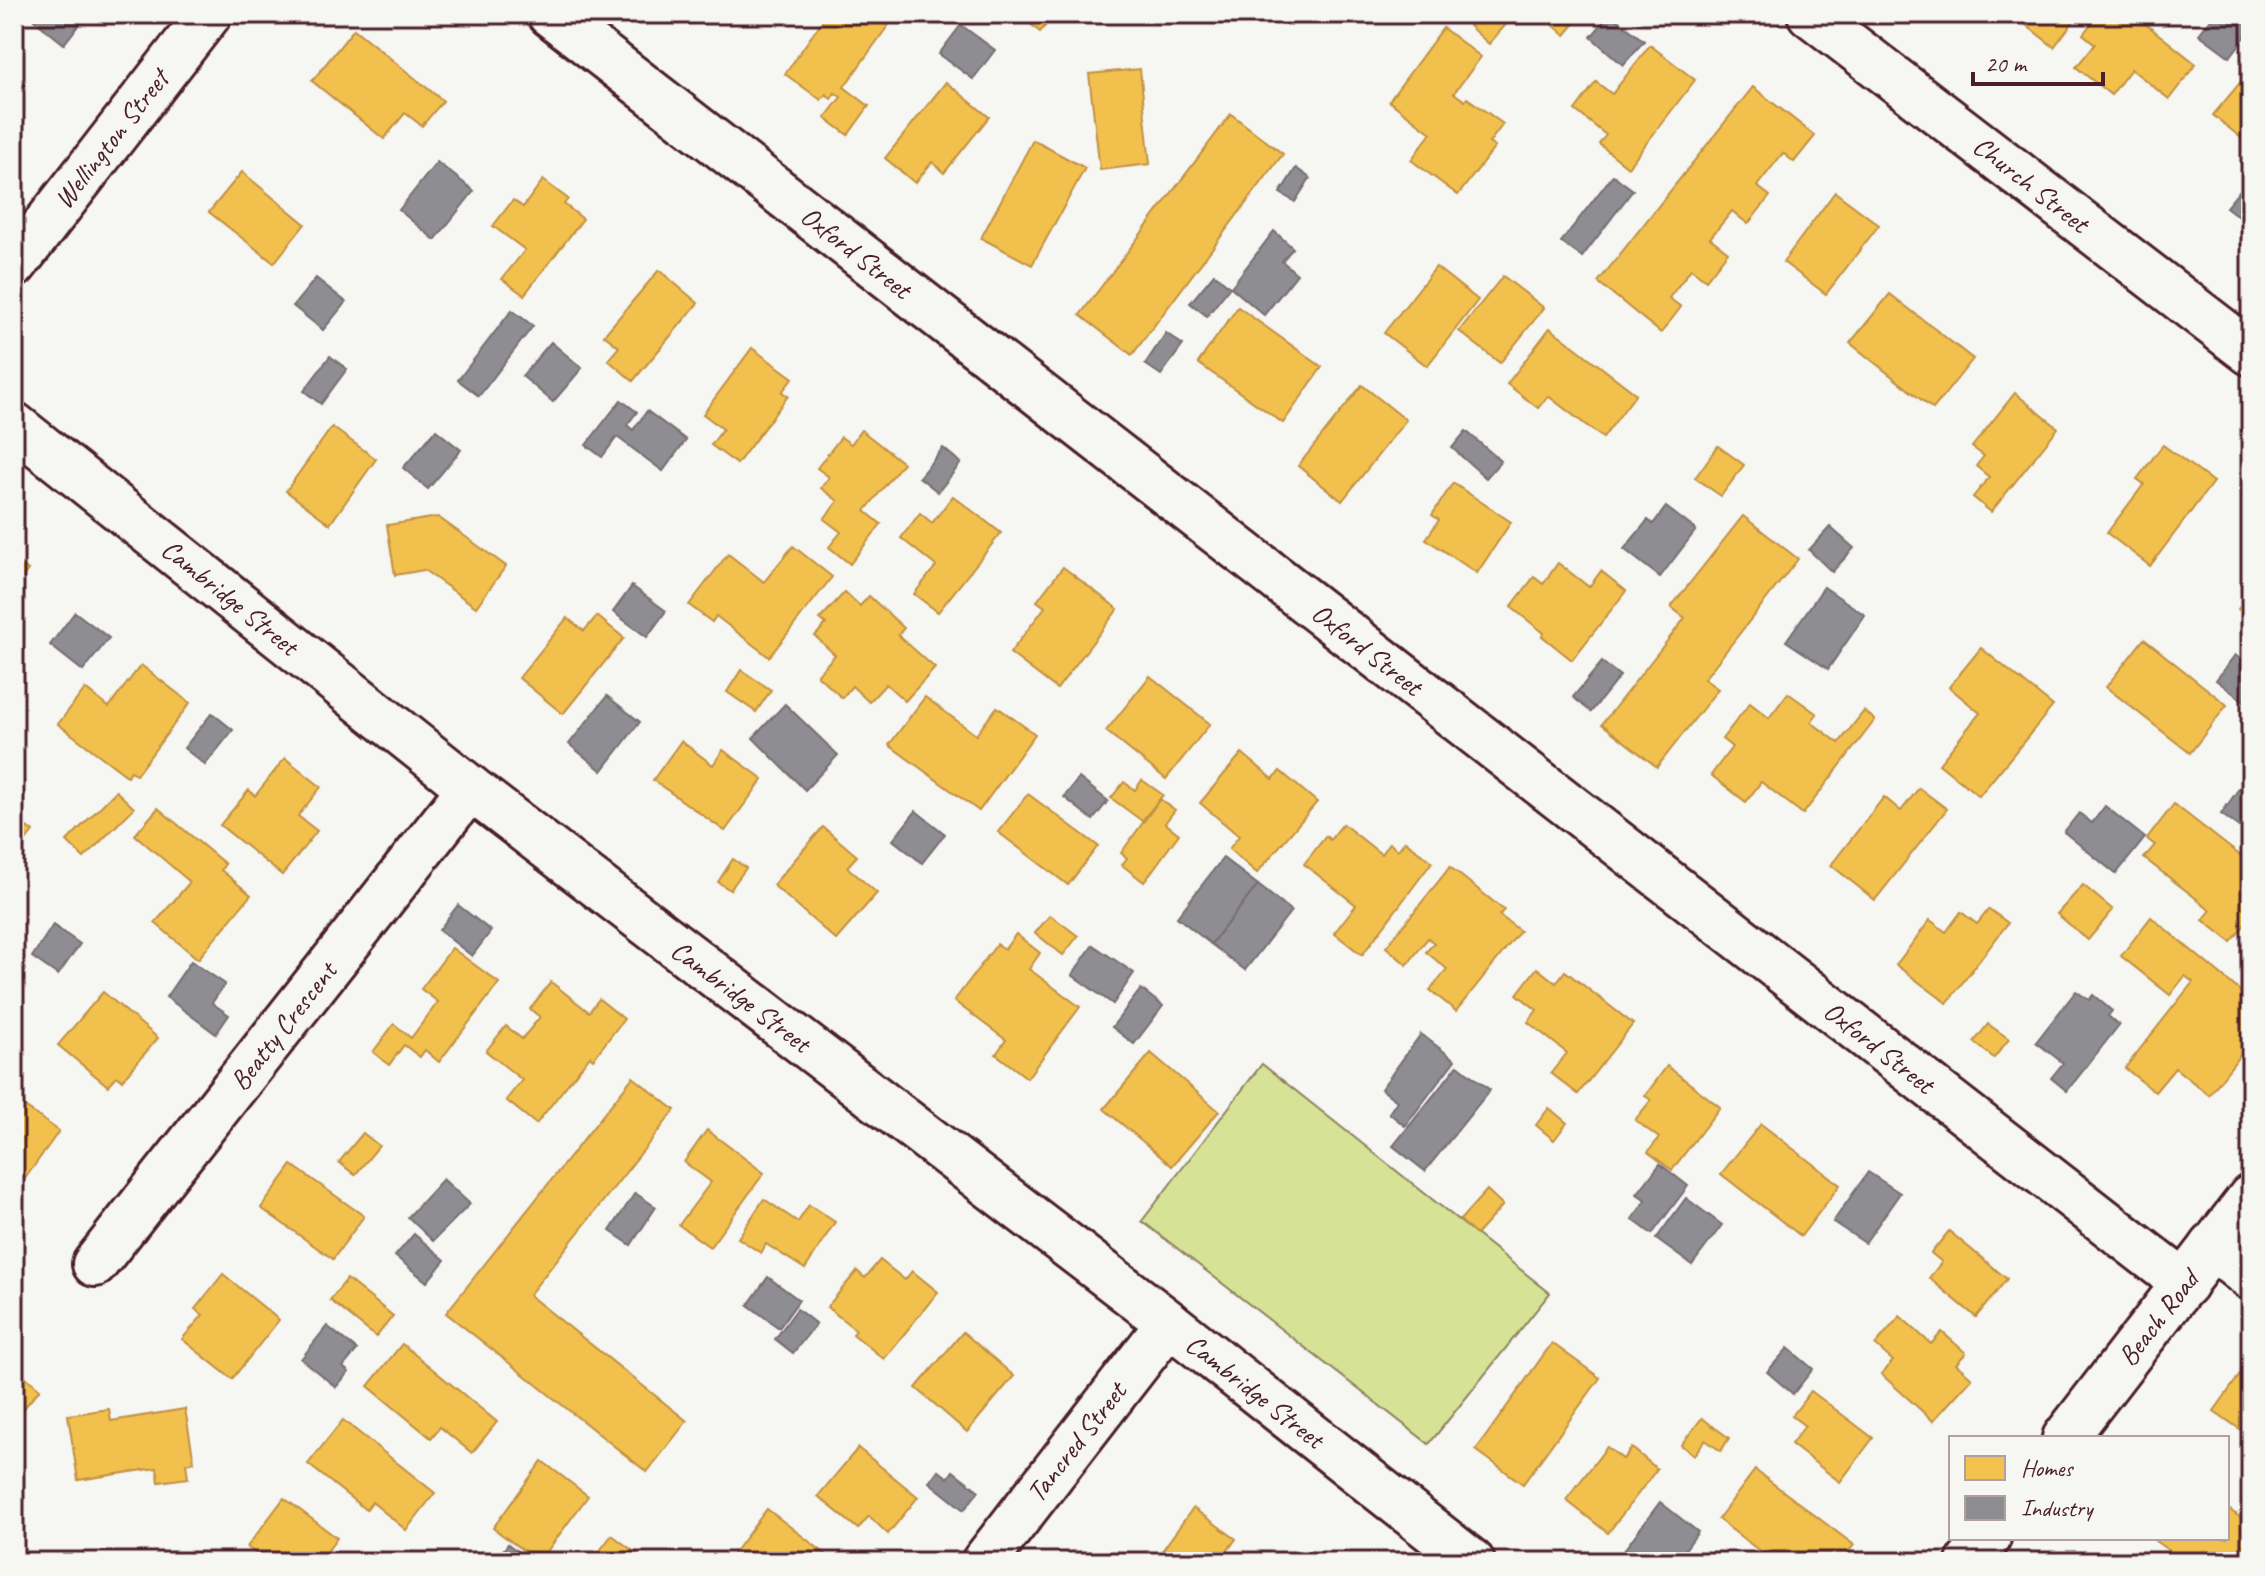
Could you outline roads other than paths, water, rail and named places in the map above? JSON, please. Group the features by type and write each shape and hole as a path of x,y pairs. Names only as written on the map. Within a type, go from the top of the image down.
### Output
{"street":[{"name":"Wellington Street","path":"14,265 209,14"},
{"name":"Oxford Street","path":"550,14 2185,1284"},
{"name":"Church Street","path":"1810,14 2251,353"},
{"name":"Cambridge Street","path":"14,425 470,788 1169,1323 1472,1562"},
{"name":"Beatty Crescent","path":"95,1264 470,788"},
{"name":"Beach Road","path":"2067,1436 2251,1197"},
{"path":"2212,1247 2251,1278"},
{"name":"Tancred Street","path":"984,1562 1169,1323"},
{"path":"1969,1562 1986,1540"}]}
